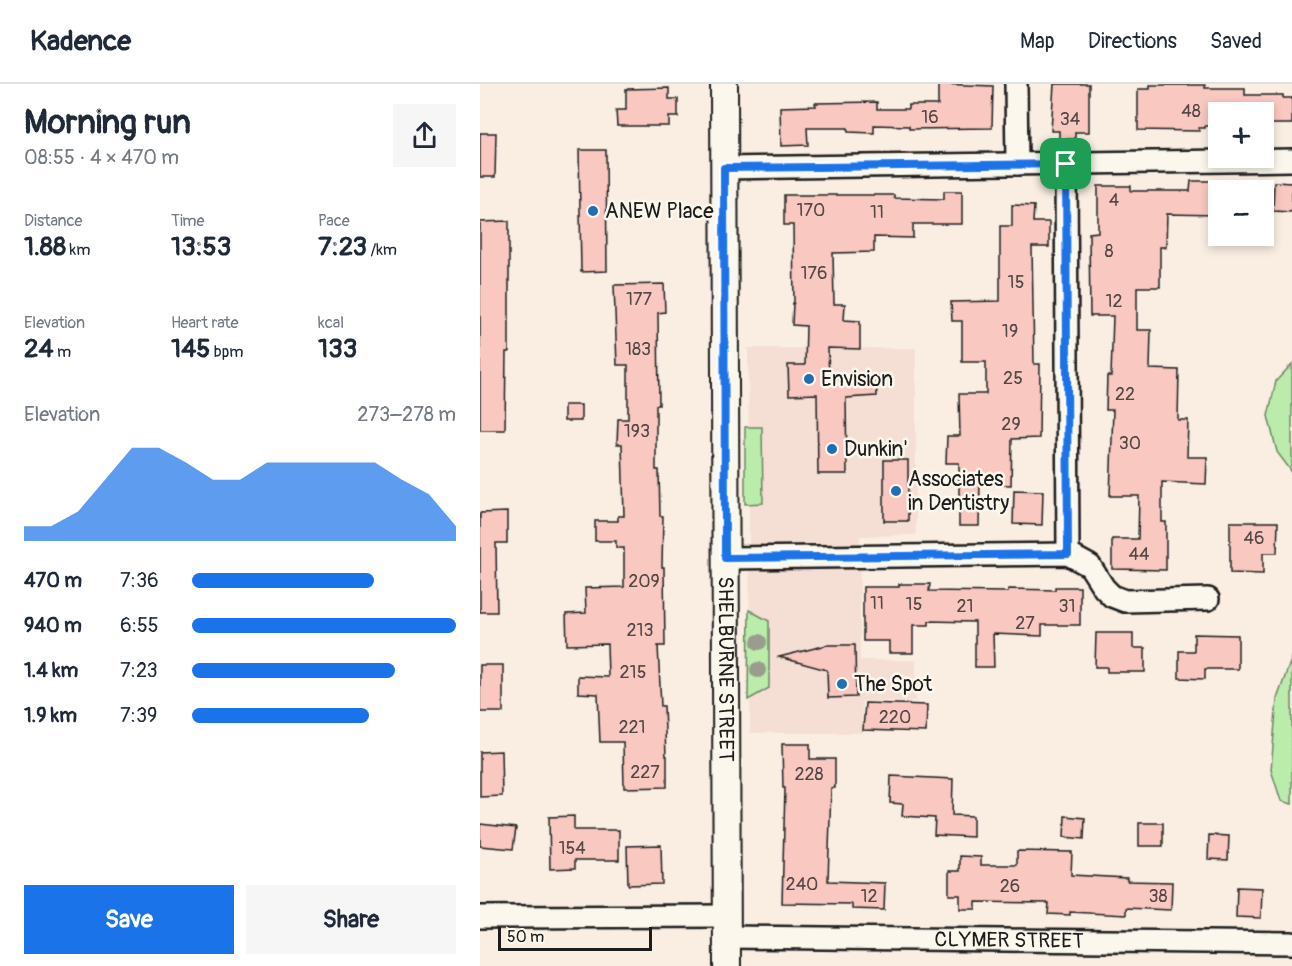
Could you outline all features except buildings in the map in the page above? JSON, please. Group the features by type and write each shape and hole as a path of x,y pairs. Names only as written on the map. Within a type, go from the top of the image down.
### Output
{"main road":[{"name":"SHELBURNE STREET","path":"724,84 727,966"}],"street":[{"path":"1016,84 1017,164"},
{"path":"724,168 1292,160"},
{"path":"1066,164 1068,554"},
{"path":"725,558 1068,554 1090,566 1104,588 1112,596 1125,601 1208,599"},
{"name":"CLYMER STREET","path":"480,917 727,927 1292,943"}],"shaded area":[{"path":"748,348 916,348 916,535 860,536 860,660 916,660 916,701 862,701 862,733 750,733"}],"green space":[{"path":"1292,364 1292,472 1277,452 1268,416 1276,381"},
{"path":"745,427 762,427 763,503 745,504"},
{"path":"749,610 769,621 769,688 748,700"},
{"path":"1292,657 1292,804 1281,801 1271,770 1277,699"}],"place":[{"name":"ANEW Place","path":"593,211"},
{"name":"Envision","path":"809,379"},
{"name":"Dunkin'","path":"832,449"},
{"name":"Associates in Dentistry","path":"896,491"},
{"name":"The Spot","path":"842,684"}],"route":[{"path":"1066,164 1068,554 725,558 724,168 1066,164"}]}
